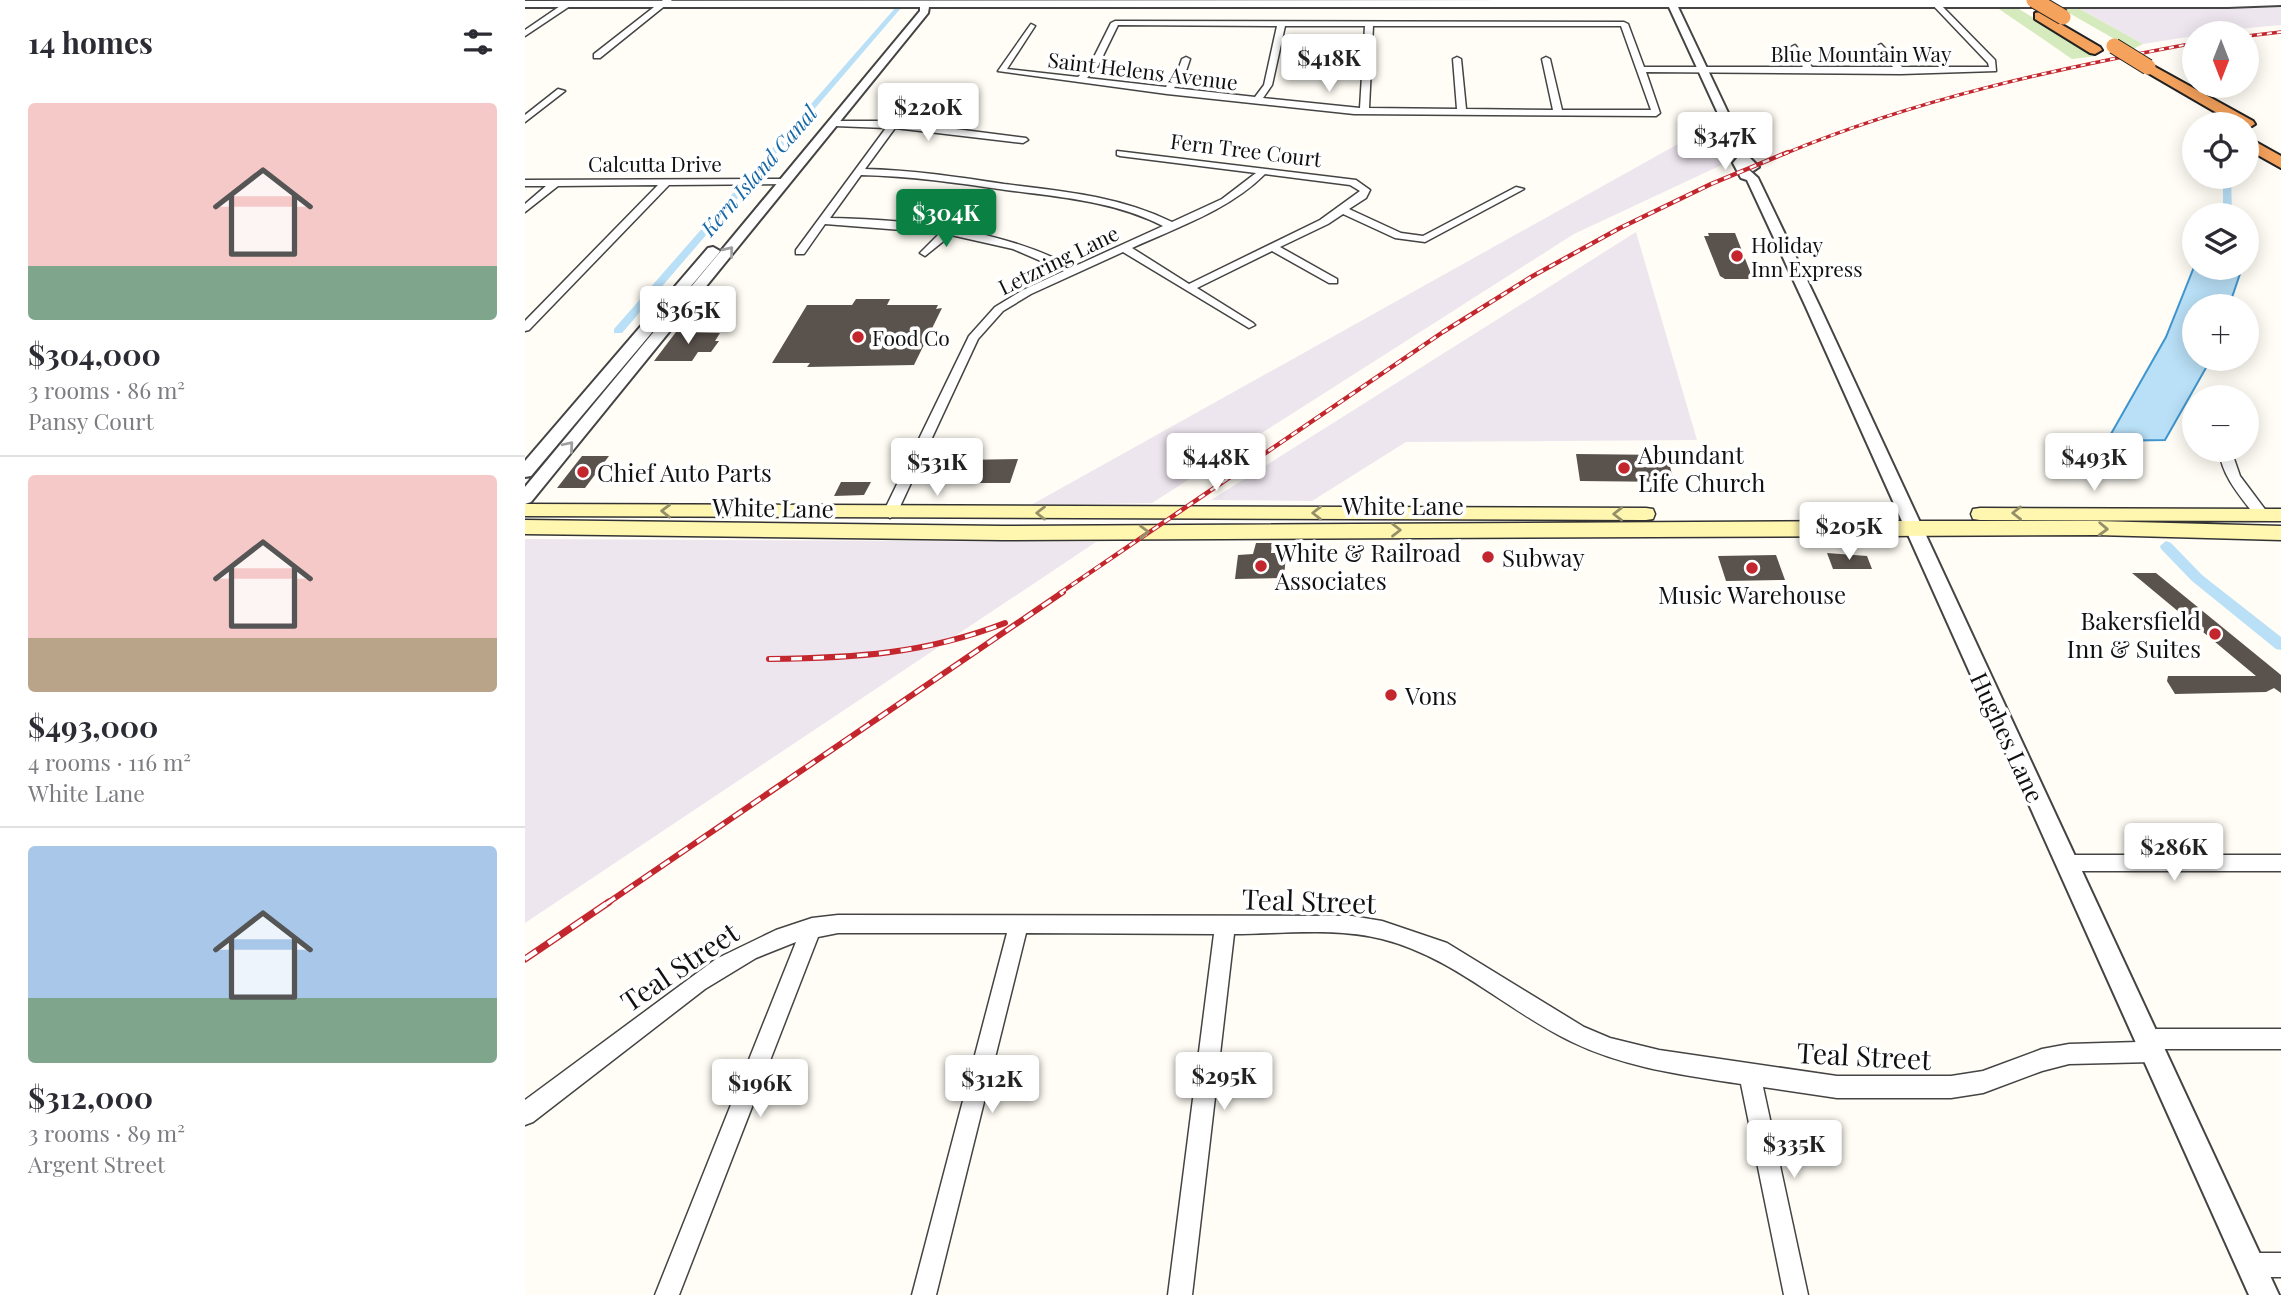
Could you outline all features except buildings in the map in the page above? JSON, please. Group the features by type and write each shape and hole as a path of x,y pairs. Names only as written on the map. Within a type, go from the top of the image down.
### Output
{"highway":[{"path":"2012,0 2198,112"},
{"path":"2034,0 2226,112"},
{"path":"2259,131 2281,145"},
{"path":"2259,149 2281,163"}],"main road":[{"name":"White Lane","path":"525,510 1285,513 2278,526"},
{"path":"708,531 734,521 797,512"},
{"path":"789,533 879,518 891,513"},
{"path":"877,532 913,520 1009,513"},
{"path":"1002,533 1113,521 1135,513"},
{"path":"1206,531 1265,521 1285,513"},
{"name":"White Lane","path":"525,527 789,533 1002,533 1910,521 2196,532 2278,526"}],"street":[{"path":"597,56 665,2"},
{"path":"525,498 629,373 844,94 912,10 925,2"},
{"path":"525,472 647,328 778,182 835,123 925,10 925,2"},
{"name":"Hughes Lane","path":"1671,2 1744,158 1739,163 1745,175 1752,178 2265,1295"},
{"name":"Blue Mountain Way","path":"1641,70 1993,69 1992,62 1934,2"},
{"path":"525,4 2281,2"},
{"path":"525,34 569,4"},
{"path":"1193,23 1200,4"},
{"path":"1463,4 1465,24"},
{"path":"1080,80 1094,66 1115,23 1624,24 1641,70"},
{"path":"1257,101 1268,85 1281,23"},
{"path":"1364,111 1369,24"},
{"name":"Saint Helens Avenue","path":"1031,26 1002,71 1364,111 1656,113 1641,70"},
{"path":"887,58 881,56 891,37"},
{"path":"1881,46 1901,71"},
{"path":"1795,47 1810,71"},
{"path":"1167,90 1177,80 1186,59"},
{"path":"1457,59 1462,113"},
{"path":"1546,59 1558,113"},
{"path":"525,119 561,91"},
{"path":"835,123 831,118 844,94"},
{"path":"835,123 893,124 1023,140"},
{"path":"800,252 893,124"},
{"name":"Fern Tree Court","path":"1120,153 1353,183 1364,190 1362,196 1343,210"},
{"name":"Letzring Lane","path":"891,513 980,328 1013,299 1237,194 1263,171"},
{"path":"858,172 922,175 1098,199 1144,212 1172,226"},
{"name":"Calcutta Drive","path":"525,183 778,182"},
{"path":"525,209 555,183"},
{"path":"526,328 667,183"},
{"path":"1189,288 1343,210 1399,236 1415,240 1434,236 1519,189"},
{"path":"823,221 874,223 947,233 1029,249 1072,271"},
{"path":"925,253 947,233"},
{"path":"1272,247 1333,281"},
{"path":"1124,248 1249,325"},
{"path":"629,373 625,368 647,328"},
{"path":"2227,462 2237,482 2278,526"},
{"path":"2066,863 2281,863"},
{"name":"Teal Street","path":"525,1114 720,966 772,938 812,927 838,925 1352,925 1402,935 1440,950 1577,1034 1609,1048 1648,1059 1837,1087 1951,1087 1983,1082 2042,1060 2069,1054 2150,1046 2281,1039"},
{"path":"924,1295 1019,925"},
{"path":"1181,1295 1225,925"},
{"path":"667,1295 812,927"},
{"path":"1750,1075 1795,1295"},
{"path":"2251,1265 2281,1265"}],"shaded area":[{"path":"2139,0 2281,0 2281,25 2259,27 2259,21 2182,21 2182,38 2143,44 2078,8 2151,8"},
{"path":"1712,125 1728,162 1574,234 1152,503 1031,505"},
{"path":"1636,232 1697,440 1406,442 1312,501 1211,500"},
{"path":"525,539 1096,542 525,923"}],"green space":[{"path":"2078,8 2143,44 2133,49 2062,9"},
{"path":"1999,9 2019,9 2096,56 2072,59"}],"water":[{"path":"2189,280 2238,280 2233,294 2183,294"},
{"path":"2182,297 2182,371 2204,371 2196,385 2182,385 2182,410 2165,440 2107,441 2166,337"}],"waterway":[{"name":"Kern Island Canal","path":"618,331 898,8"},
{"path":"2227,189 2228,203"},
{"path":"2166,546 2197,578 2281,645"}],"railway":[{"path":"2259,35 2281,32"},
{"path":"1784,154 1884,117 1935,102 2038,75 2182,46"},
{"path":"1060,593 1443,332 1531,277 1620,228 1711,184 1788,152"},
{"path":"606,904 1063,592"},
{"path":"769,659 860,655 918,648 1005,623"},
{"path":"525,959 609,902"}],"place":[{"name":"Holiday Inn Express","path":"1737,256"},
{"name":"Food Co","path":"858,337"},
{"name":"Abundant Life Church","path":"1624,468"},
{"name":"Chief Auto Parts","path":"583,472"},
{"name":"Subway","path":"1488,557"},
{"name":"White & Railroad Associates","path":"1261,566"},
{"name":"Music Warehouse","path":"1752,568"},
{"name":"Bakersfield Inn & Suites","path":"2215,634"},
{"name":"Vons","path":"1391,695"}]}
